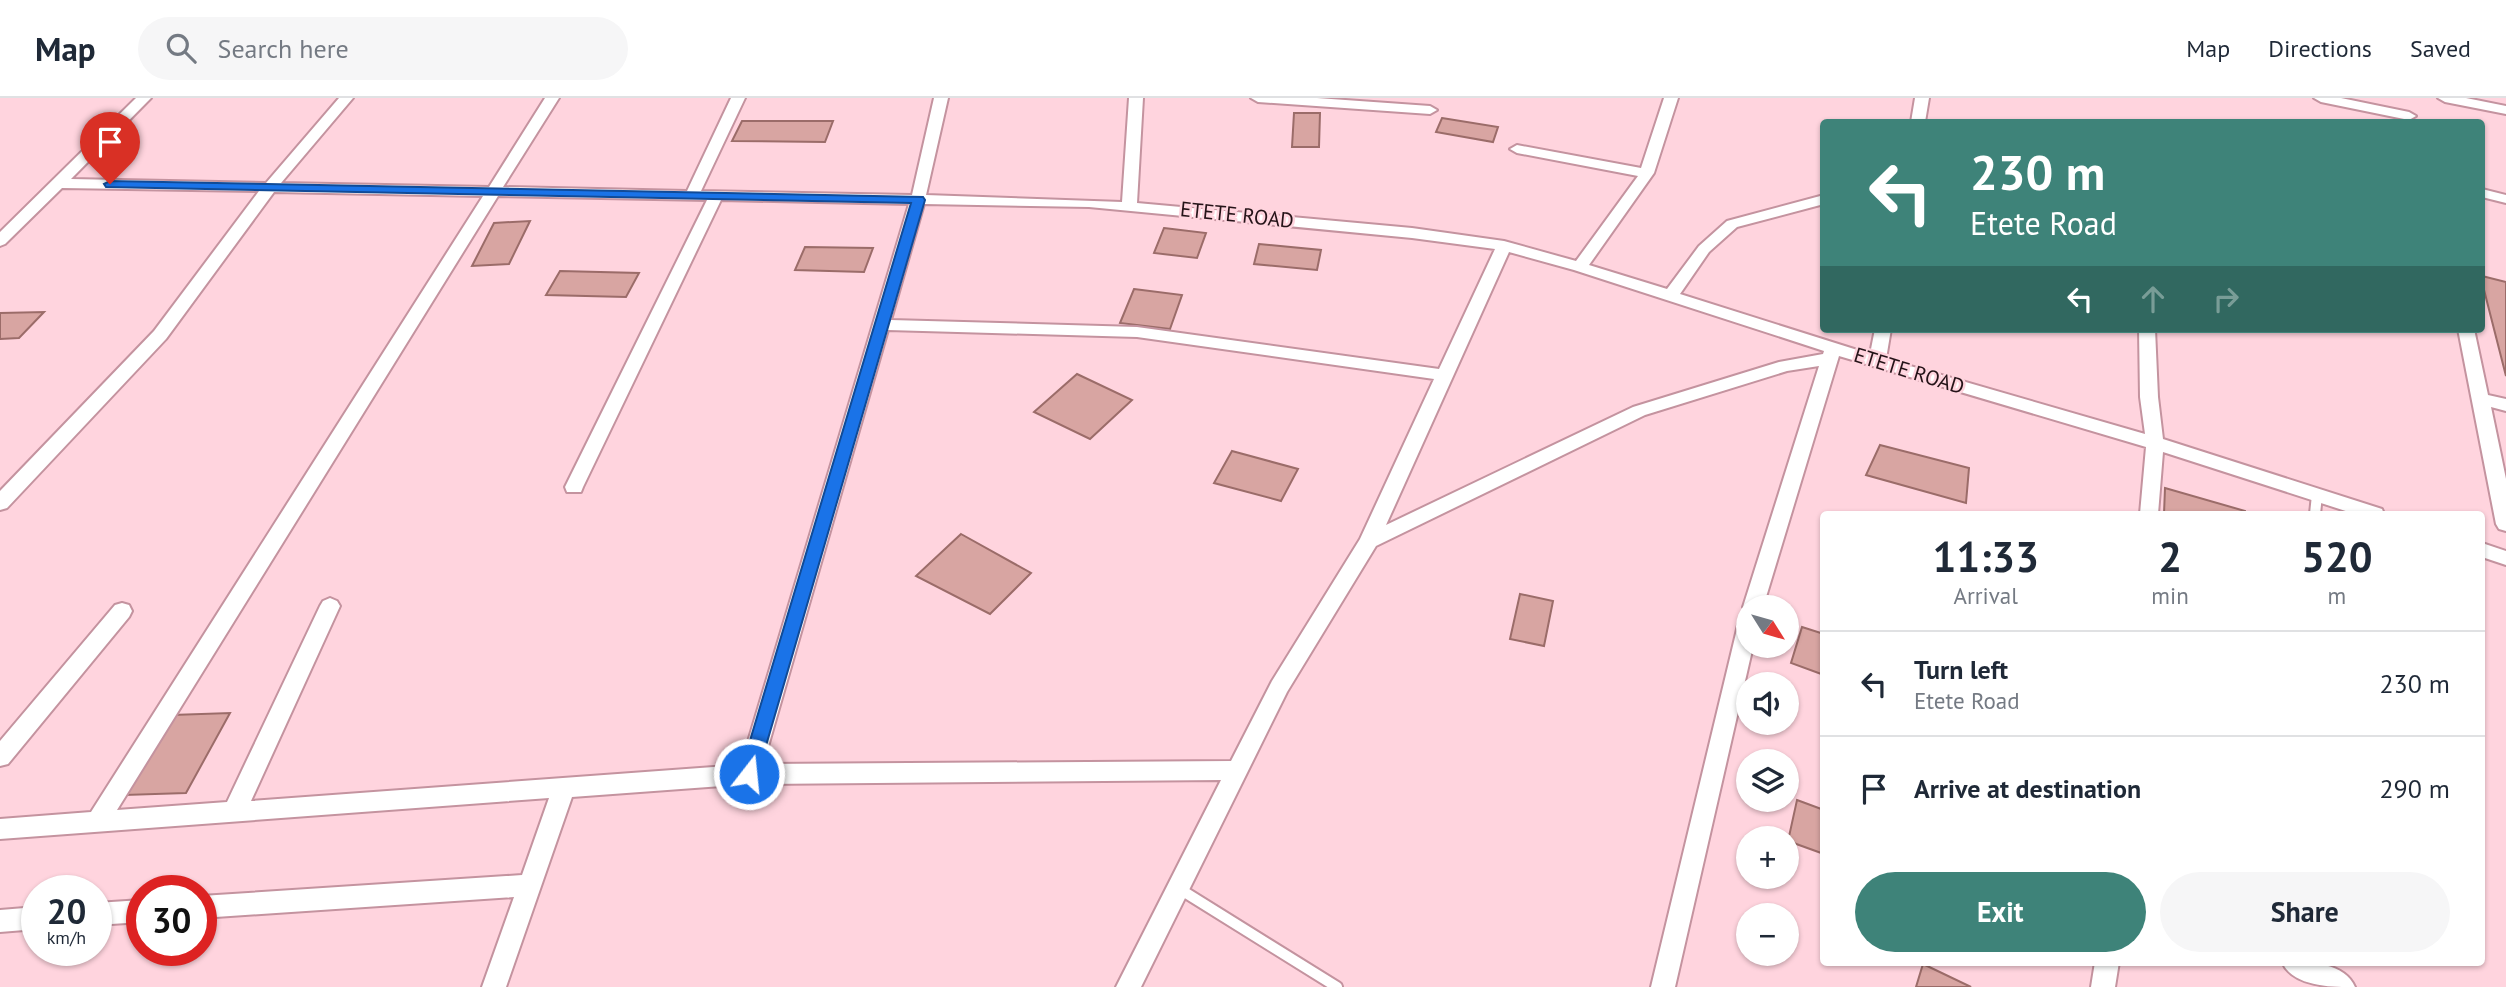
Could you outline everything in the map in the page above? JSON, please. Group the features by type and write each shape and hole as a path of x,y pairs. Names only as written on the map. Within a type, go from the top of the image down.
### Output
{"street":[{"path":"0,242 144,98"},
{"path":"0,503 160,335 270,187 346,98"},
{"path":"97,822 552,98"},
{"path":"692,195 738,98"},
{"path":"749,774 918,200 941,98"},
{"path":"1129,205 1136,98"},
{"path":"1258,98 1430,110"},
{"path":"1580,267 1647,173 1671,98"},
{"path":"1918,119 1922,98"},
{"path":"2321,98 2411,119"},
{"path":"2403,98 2411,119"},
{"path":"2445,98 2506,110"},
{"path":"1517,149 1647,173"},
{"name":"ETETE ROAD","path":"57,183 1129,205 1412,233 1504,246 1670,296 1832,353 1877,362 2155,443 2366,511"},
{"path":"2485,194 2506,199"},
{"path":"574,487 716,196"},
{"path":"1670,296 1704,249 1732,224 1820,200"},
{"path":"1128,987 1279,687 1368,541 1504,246"},
{"path":"882,326 1137,332 1444,375"},
{"path":"1877,362 1882,333"},
{"path":"2147,333 2149,397 2155,443 2149,511"},
{"path":"2467,333 2506,524"},
{"path":"1368,541 1488,486 1576,439 1639,411 1832,353"},
{"path":"1756,595 1832,353"},
{"path":"2482,399 2506,405"},
{"path":"2485,551 2506,558"},
{"path":"234,812 330,606"},
{"path":"0,757 122,611"},
{"path":"1663,987 1740,658"},
{"path":"0,829 749,774 1237,771"},
{"path":"494,987 564,788"},
{"path":"217,906 530,885"},
{"path":"0,921 21,919"},
{"path":"2103,987 2106,966"},
{"path":"2302,966 2343,987"}],"lane":[{"path":"2315,511 2317,495"},
{"path":"1177,888 1338,987"}],"building":[{"path":"1294,113 1320,113 1319,147 1292,147"},
{"path":"1442,118 1498,127 1493,142 1436,132"},
{"path":"742,121 833,121 825,142 732,141"},
{"path":"530,221 509,264 472,266 494,223"},
{"path":"1164,228 1206,233 1197,258 1154,253"},
{"path":"1259,244 1321,250 1317,270 1254,264"},
{"path":"805,247 873,248 864,272 795,270"},
{"path":"560,271 639,273 626,297 546,295"},
{"path":"2485,277 2506,282 2506,376 2485,294"},
{"path":"1134,289 1182,295 1170,329 1120,323"},
{"path":"44,312 19,338 0,339 0,313"},
{"path":"1077,374 1132,400 1090,439 1034,412"},
{"path":"1880,445 1969,468 1966,503 1866,475"},
{"path":"1232,451 1298,469 1281,501 1214,483"},
{"path":"2165,488 2245,511 2164,511"},
{"path":"961,534 1031,573 990,614 916,576"},
{"path":"1520,594 1553,601 1544,646 1510,639"},
{"path":"1802,627 1820,633 1820,674 1791,663 1793,658 1799,658"},
{"path":"230,713 186,793 125,795 172,715"},
{"path":"1799,801 1820,809 1820,853 1799,845 1799,826 1791,826 1794,812 1799,812"},
{"path":"1922,966 1927,966 1971,987 1916,987"}],"route":[{"path":"110,184 918,200 749,774"}]}
